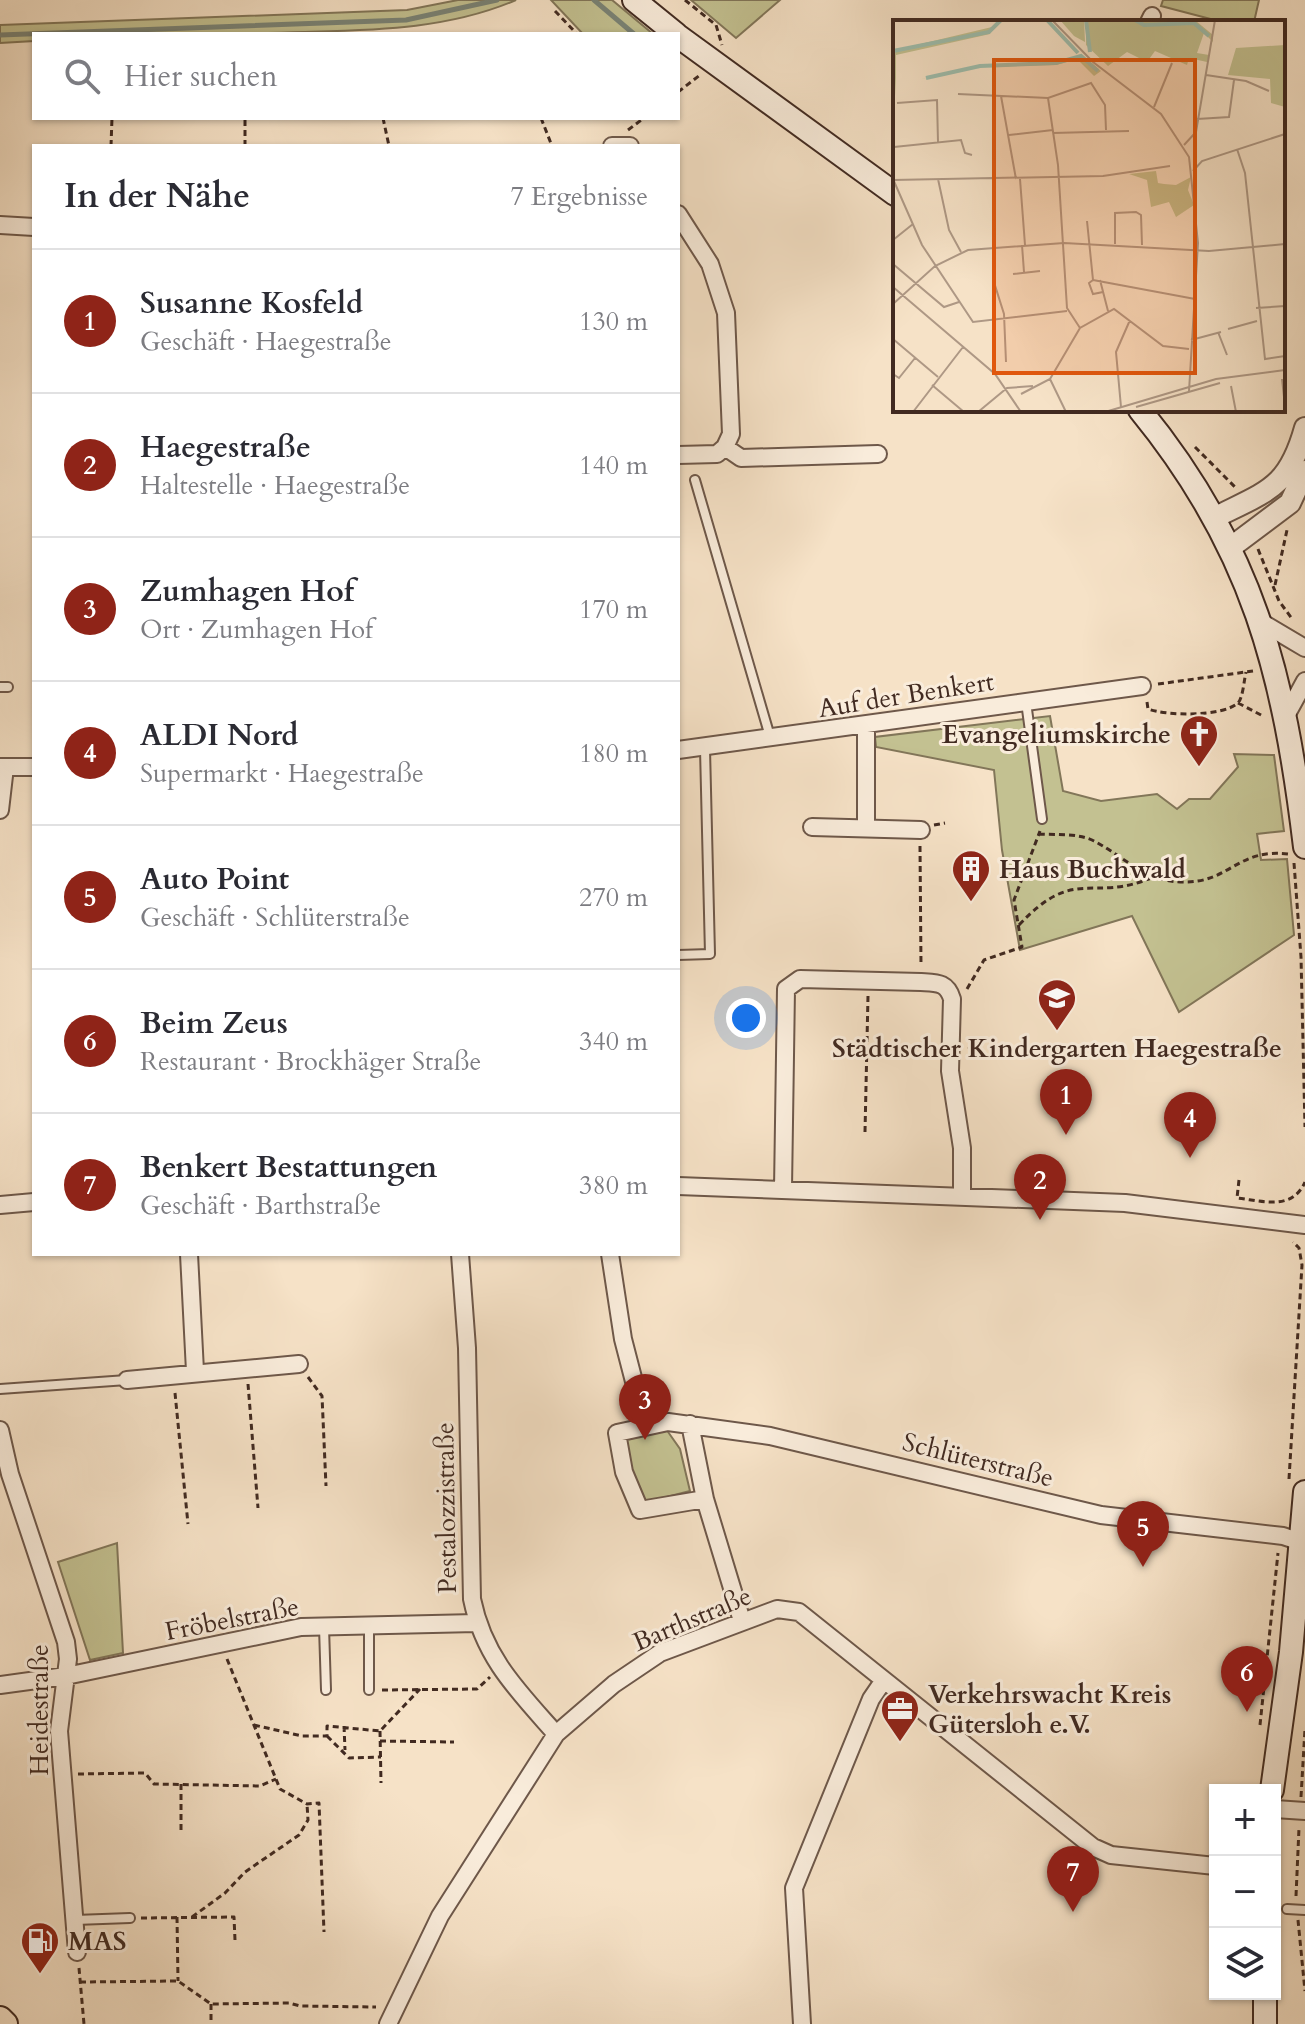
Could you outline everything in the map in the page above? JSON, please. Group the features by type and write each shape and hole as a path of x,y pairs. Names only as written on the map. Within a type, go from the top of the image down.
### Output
{"main road":[{"path":"634,0 673,32"},
{"path":"680,37 893,193"},
{"path":"1142,412 1179,458 1214,518 1261,622 1305,847"},
{"path":"1273,1784 1297,1491"},
{"path":"1265,2000 1265,2024"},
{"path":"0,2019 5,2024"}],"street":[{"path":"680,217 710,264 726,313 731,434 725,447 717,454 680,455"},
{"path":"0,225 32,227"},
{"path":"1214,518 1287,475 1296,459 1305,428"},
{"path":"725,447 741,458 878,454"},
{"path":"1230,548 1276,517 1290,503 1305,471"},
{"path":"1261,622 1305,648"},
{"path":"1279,718 1305,681"},
{"name":"Auf der Benkert","path":"680,750 771,740 1143,686"},
{"path":"866,725 866,828"},
{"path":"0,810 2,767 32,767"},
{"path":"812,827 921,830"},
{"path":"783,1189 786,989 800,979 921,982 940,983 949,989 952,999 950,1071 962,1148 962,1195"},
{"path":"680,1186 1125,1203 1305,1225"},
{"path":"0,1205 32,1202"},
{"path":"189,1256 195,1371"},
{"name":"Pestalozzistraße","path":"460,1256 467,1348 472,1599 476,1623 499,1669 556,1734"},
{"path":"610,1256 623,1339 645,1424 617,1433 616,1438 635,1506 640,1510 705,1499"},
{"path":"127,1380 195,1371 299,1364"},
{"name":"Schlüterstraße","path":"645,1424 690,1424 830,1449 1101,1515 1293,1539"},
{"path":"690,1424 705,1499 742,1621"},
{"name":"Heidestraße","path":"0,1430 10,1474 66,1642 66,1676 60,1704 77,1952"},
{"name":"Barthstraße","path":"391,2018 440,1916 556,1734 636,1668 660,1653 777,1609 799,1612 1093,1847 1111,1855 1209,1865"},
{"name":"Fröbelstraße","path":"0,1685 66,1676 301,1627 476,1623"},
{"path":"802,2024 794,1888 871,1699 884,1680"},
{"path":"1281,1809 1303,1810"}],"lane":[{"path":"695,480 771,740"},
{"path":"1026,701 1042,819"},
{"path":"680,955 710,954 705,749"},
{"path":"0,1389 127,1380"},
{"path":"369,1625 369,1690"},
{"path":"324,1627 326,1690"},
{"path":"1287,1909 1305,1910"},
{"path":"75,1920 130,1918"}],"path":[{"path":"685,0 716,25"},
{"path":"555,11 575,32"},
{"path":"680,90 701,74"},
{"path":"111,144 112,120"},
{"path":"245,120 245,144"},
{"path":"383,120 389,144"},
{"path":"542,120 551,144"},
{"path":"1193,446 1207,463 1231,480 1239,497"},
{"path":"1275,588 1276,567 1288,527"},
{"path":"1255,543 1279,601 1294,621"},
{"path":"1253,671 1143,686 1148,709 1196,715 1238,703 1279,718"},
{"path":"1238,703 1246,672"},
{"path":"1196,715 1197,734"},
{"path":"967,989 984,960 1022,947 1014,900 1042,819"},
{"path":"921,830 921,982"},
{"path":"1039,834 1084,837 1151,878"},
{"path":"1019,925 1038,904 1062,890 1124,887 1151,878 1195,881 1220,875 1254,854 1293,853 1301,957 1305,1127"},
{"path":"865,1132 868,1002"},
{"path":"1239,1180 1237,1198 1280,1203 1293,1201 1305,1183"},
{"path":"1292,1238 1301,1256 1304,1273 1297,1491"},
{"path":"299,1364 322,1396 326,1486"},
{"path":"247,1368 258,1508"},
{"path":"174,1373 188,1524"},
{"path":"1260,1727 1279,1549 1293,1539"},
{"path":"221,1644 280,1789 307,1804 319,1803 324,1932"},
{"path":"369,1690 477,1689 499,1669"},
{"path":"381,1783 380,1731 420,1689"},
{"path":"254,1725 302,1736 327,1736 349,1758 381,1757"},
{"path":"327,1736 327,1726 380,1731"},
{"path":"344,1726 345,1753"},
{"path":"1303,1810 1305,1729"},
{"path":"380,1741 454,1742"},
{"path":"63,1774 145,1773 154,1784 260,1786 276,1779"},
{"path":"181,1784 181,1833"},
{"path":"192,1917 225,1893 245,1872 299,1835 308,1820 307,1804"},
{"path":"177,1917 178,1981"},
{"path":"130,1918 234,1917 235,1940"},
{"path":"77,1952 84,2024"},
{"path":"80,1982 178,1981 211,2004 383,2007 391,2018"},
{"path":"211,2004 211,2024"}],"shaded area":[{"path":"458,0 516,0 465,17 385,29 32,32 32,41 0,43 0,25 407,10"},
{"path":"551,0 612,0 651,32 581,32"},
{"path":"691,0 780,0 736,38"},
{"path":"1163,0 1259,0 1254,20 1214,20 1161,6"},
{"path":"1050,716 1063,791 1101,801 1157,794 1177,809 1189,799 1210,799 1238,767 1234,754 1274,755 1284,831 1257,834 1261,860 1287,859 1294,935 1179,1012 1132,916 1020,950 1002,850 994,770 876,747 875,737"},
{"path":"666,1429 680,1449 690,1491 639,1504 623,1440"},
{"path":"117,1543 123,1653 90,1660 58,1562"}],"waterway":[{"path":"81,32 406,20 497,0"},
{"path":"594,0 632,32"},
{"path":"0,35 32,34"}],"place":[{"name":"Evangeliumskirche","path":"1199,768"},
{"name":"Haus Buchwald","path":"971,903"},
{"name":"Städtischer Kindergarten Haegestraße","path":"1057,1032"},
{"name":"Susanne Kosfeld","path":"1066,1135"},
{"name":"ALDI Nord","path":"1190,1158"},
{"name":"Haegestraße","path":"1040,1220"},
{"name":"Zumhagen Hof","path":"645,1440"},
{"name":"Auto Point","path":"1143,1567"},
{"name":"Beim Zeus","path":"1247,1712"},
{"name":"Verkehrswacht Kreis Gütersloh e.V.","path":"900,1743"},
{"name":"Benkert Bestattungen","path":"1073,1912"},
{"name":"MAS","path":"40,1975"}]}
